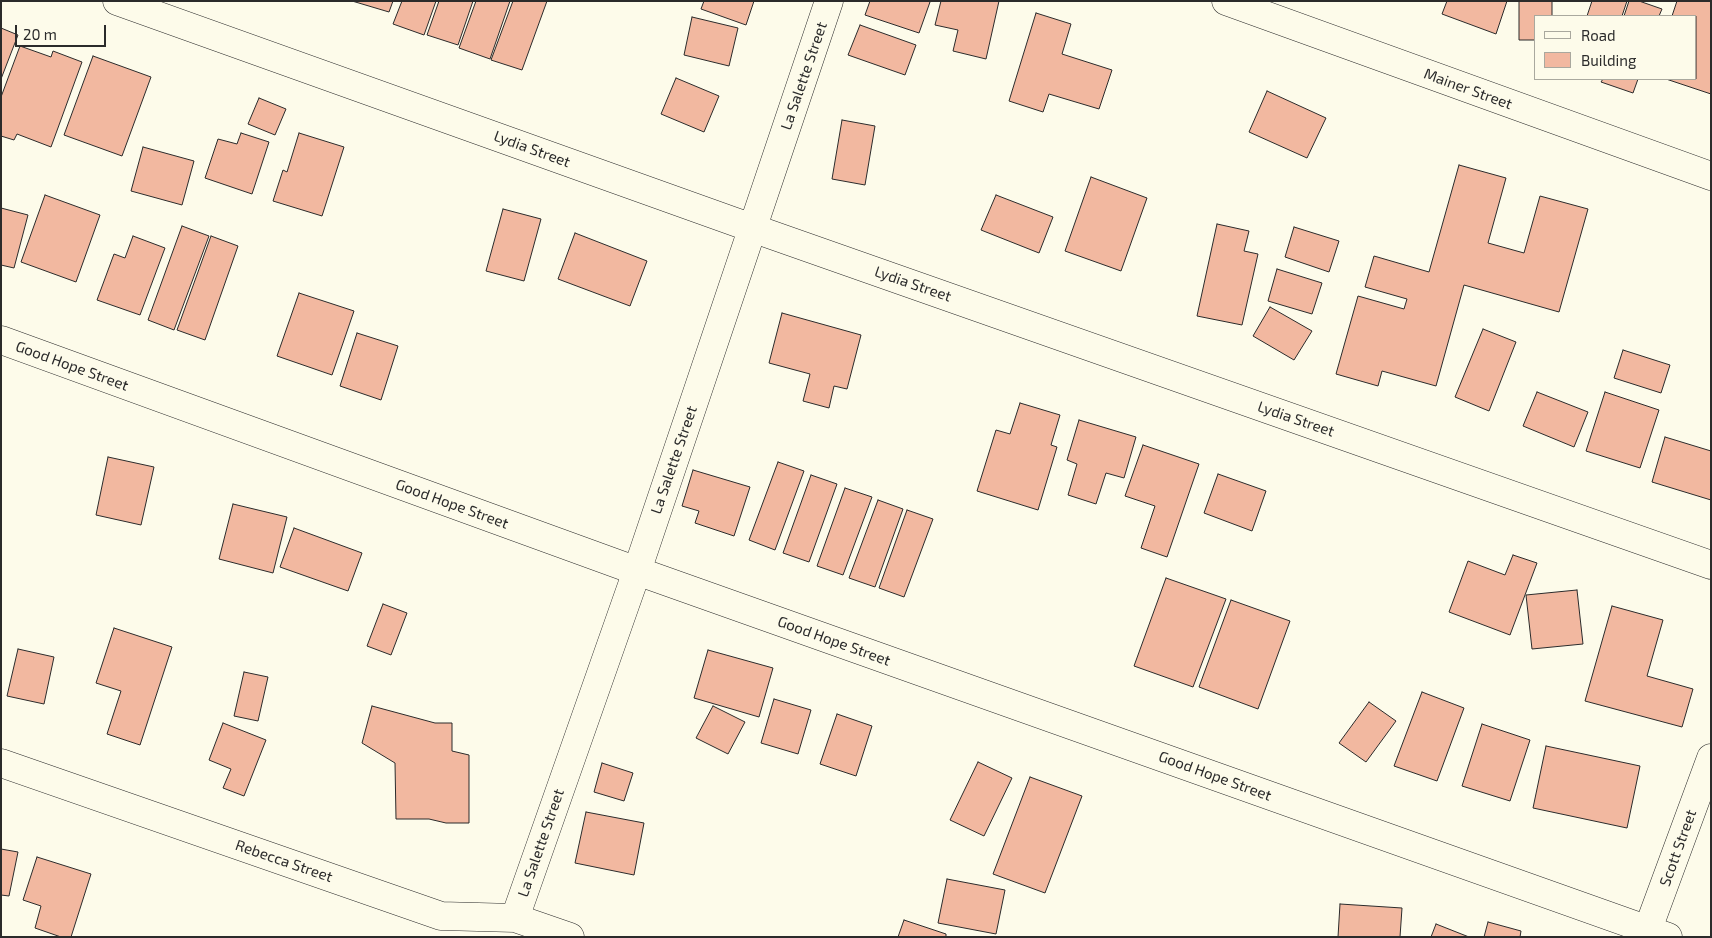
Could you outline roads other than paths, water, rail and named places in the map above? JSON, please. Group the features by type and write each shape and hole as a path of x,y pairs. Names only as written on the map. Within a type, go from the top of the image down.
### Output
{"street":[{"name":"Lydia Street","path":"117,1 752,228 1711,564"},
{"name":"La Salette Street","path":"515,918 637,571 829,1"},
{"name":"Mainer Street","path":"1226,1 1711,176"},
{"name":"Good Hope Street","path":"1,340 637,571 1653,934"},
{"name":"Scott Street","path":"1653,934 1711,758"},
{"name":"Rebecca Street","path":"1,763 441,916 515,918 570,937"}]}
